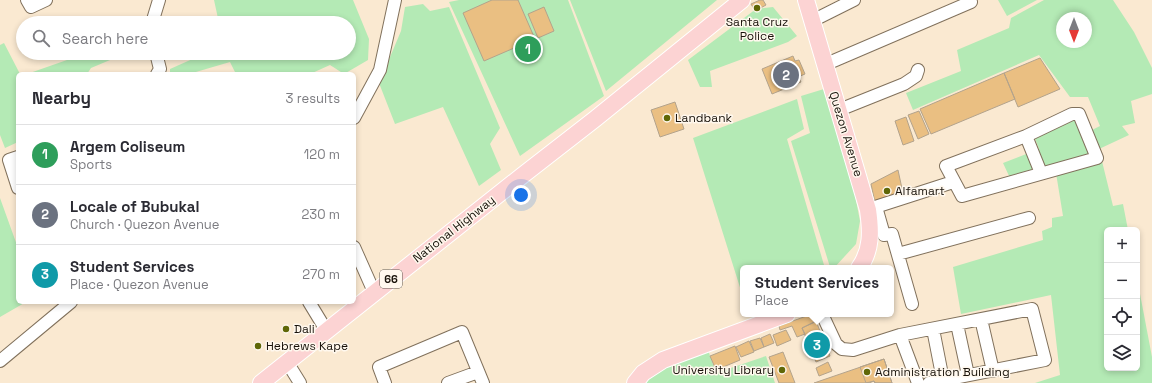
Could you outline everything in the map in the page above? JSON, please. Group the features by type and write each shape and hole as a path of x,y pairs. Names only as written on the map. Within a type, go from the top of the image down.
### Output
{"main road":[{"name":"National Highway","path":"260,383 595,119 742,0"},
{"name":"Quezon Avenue","path":"806,7 872,208 870,240 866,257 861,265"},
{"path":"635,383 643,373 663,360 779,317"}],"street":[{"path":"27,0 31,7 46,0"},
{"path":"154,16 159,0"},
{"path":"356,114 380,70 395,0"},
{"path":"806,7 854,0"},
{"path":"824,65 970,2"},
{"path":"158,60 160,69 158,72"},
{"path":"839,110 904,84 916,76 918,70"},
{"path":"1072,114 1079,114 1097,158 1041,173 962,196 953,182 946,166 1026,136 1072,114"},
{"path":"1026,136 1041,173"},
{"path":"16,157 9,160 16,182"},
{"path":"912,304 892,234 884,236 872,208 953,182"},
{"path":"898,254 1029,218"},
{"path":"356,252 374,292"},
{"path":"0,361 64,304"},
{"path":"310,304 326,330"},
{"path":"823,317 830,336 842,349 853,350 900,336 1032,309 1045,360 929,383"},
{"path":"981,319 993,371"},
{"path":"957,324 968,375"},
{"path":"933,329 943,380"},
{"path":"385,383 379,367 462,332 480,377 448,383"},
{"path":"900,336 918,383"},
{"path":"288,362 300,383"}],"green space":[{"path":"214,0 353,0 369,39 368,60 347,72 341,72 330,65 314,72 235,72 230,62 196,72 170,72 170,69 190,60 356,60 356,16 217,16"},
{"path":"459,0 568,0 604,96 520,156 449,2"},
{"path":"570,0 717,0 606,91"},
{"path":"998,0 1037,0 1007,16"},
{"path":"1044,0 1113,0 1134,32 1152,68 1152,94 1131,101 1135,123 1122,126 1129,135 1099,149 1113,206 1123,204 1127,227 1104,227 1104,371 1140,371 1140,294 1152,357 1152,383 1035,383 1060,375 1051,295 961,314 953,267 1043,240 1042,231 1052,227 1052,218 1063,216 1056,173 1010,178 1003,163 1039,149 1034,136 1074,117 1084,134 1100,126 1088,97 1070,97 1039,55 913,110 906,93 961,71 957,50 1009,28 1011,18"},
{"path":"423,4 430,11 449,7 500,128 490,144 501,170 479,186 443,107 395,124 379,83 401,31 405,7"},
{"path":"773,7 797,36 788,42 710,71 712,87 700,87 688,60 756,9"},
{"path":"4,43 19,72 16,72 16,143 5,148 0,135 0,45"},
{"path":"67,60 110,60 91,68 88,72 33,72"},
{"path":"824,89 855,195 860,221 856,244 837,265 829,265 791,141 810,133 801,96"},
{"path":"797,99 804,129 787,139 824,265 740,265 740,287 693,138"},
{"path":"0,198 16,242 16,304 23,304 0,317"},
{"path":"708,350 716,373 766,356 775,383 644,383 650,376 665,366"}],"building":[{"path":"492,0 518,0 535,39 484,61 463,13"},
{"name":"Santa Cruz Police","path":"763,0 766,5 755,11 751,4"},
{"path":"544,7 554,31 538,38 528,14"},
{"path":"793,56 795,61 799,60 805,74 798,77 801,82 772,94 762,69"},
{"path":"1040,58 1060,89 1018,107 1004,73"},
{"path":"1004,73 1015,99 931,134 920,109"},
{"path":"675,102 684,129 660,137 651,110"},
{"path":"919,111 929,134 918,139 908,115"},
{"path":"906,117 914,141 903,145 895,121"},
{"name":"Alfamart","path":"898,170 904,198 876,207 871,184"},
{"path":"804,317 813,317 815,322 802,328 805,334 797,337 792,326 780,330 779,326"},
{"path":"816,321 830,356 816,362 802,328"},
{"path":"786,330 791,340 777,346 773,335"},
{"path":"770,334 774,343 764,347 761,338"},
{"path":"760,338 764,347 754,351 750,341"},
{"path":"749,341 754,352 741,357 736,347"},
{"path":"735,346 740,360 716,370 710,356"},
{"name":"University Library","path":"783,352 795,383 779,383 769,357"},
{"name":"Administration Building","path":"884,359 892,383 875,383 874,381 869,383 814,383"},
{"path":"884,359 892,383 875,383 874,381 866,383 860,367"},
{"path":"828,362 832,371 819,376 816,368"}],"place":[{"name":"Santa Cruz Police","path":"757,8"},
{"name":"Argem Coliseum","path":"528,49"},
{"name":"Locale of Bubukal","path":"786,75"},
{"name":"Landbank","path":"667,118"},
{"name":"Alfamart","path":"887,191"},
{"name":"Dali","path":"286,329"},
{"name":"Student Services","path":"817,345"},
{"name":"Hebrews Kape","path":"258,346"},
{"name":"University Library","path":"782,370"},
{"name":"Administration Building","path":"867,372"}]}
